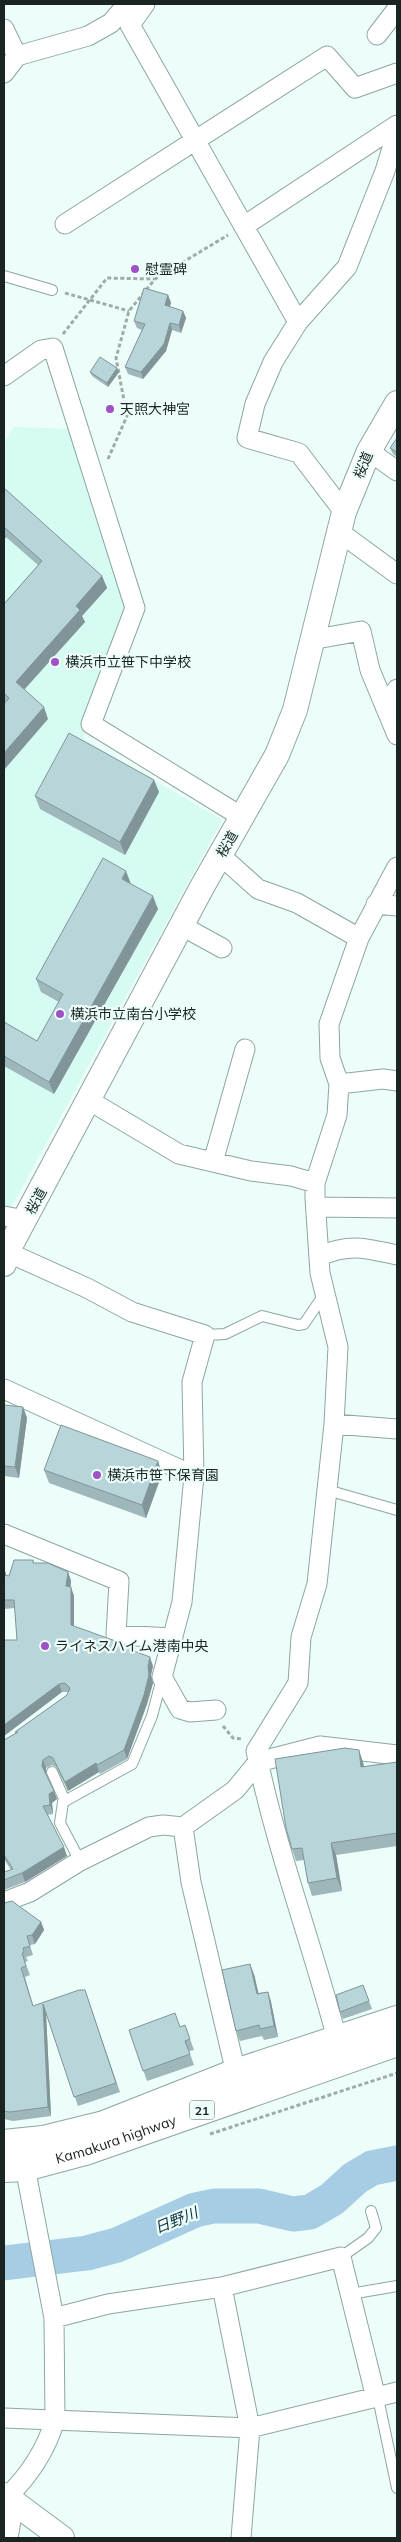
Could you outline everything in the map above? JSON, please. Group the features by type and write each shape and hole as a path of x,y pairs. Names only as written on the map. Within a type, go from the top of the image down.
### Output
{"main road":[{"name":"Kamakura highway","path":"4,2144 43,2140 104,2125 236,2073 397,2020"},
{"name":"Kamakura highway","path":"14,2167 85,2151 397,2042"}],"street":[{"path":"4,73 17,56 88,36 111,22 127,4"},
{"path":"145,4 130,25 298,322"},
{"path":"378,34 397,10"},
{"path":"4,29 17,56"},
{"path":"65,224 326,56 355,88 397,73"},
{"path":"244,226 397,125"},
{"path":"397,132 385,170 347,268 298,322 273,362 255,404 247,438 299,453 341,521 397,574"},
{"path":"4,376 41,350 53,348 135,608 91,724 242,817"},
{"name":"桜道","path":"5,1258 14,1218 90,1101 182,926 277,755 294,710 341,521 369,451 397,403"},
{"path":"369,451 397,471"},
{"path":"311,640 361,630 370,670 397,735"},
{"path":"385,707 397,689"},
{"path":"220,856 258,889 297,903 324,920 359,938"},
{"path":"337,2040 302,1916 282,1857 256,1751 298,1683 300,1637 317,1584 334,1424 338,1347 320,1273 316,1207 316,1183 337,1116 339,1084 330,1058 329,1024 359,938 397,867"},
{"path":"376,904 397,906"},
{"path":"182,926 222,948"},
{"path":"213,1162 245,1049"},
{"path":"339,1084 383,1079 397,1081"},
{"path":"90,1101 179,1154 251,1171 292,1176 316,1183"},
{"path":"316,1207 397,1208"},
{"path":"319,1256 355,1246 397,1255"},
{"path":"5,1258 87,1288 132,1312 205,1335 192,1382 194,1476 182,1602 162,1677 180,1709 219,1717"},
{"path":"4,1389 194,1476"},
{"path":"334,1424 397,1429"},
{"path":"4,1534 119,1582 116,1635 173,1638"},
{"path":"6,1895 30,1892 80,1861 149,1828 163,1825 183,1827 235,1790 258,1762 320,1746 397,1755"},
{"path":"183,1827 191,1882 236,2073"},
{"path":"8,2538 7,2499 36,2463 55,2420 54,2318 39,2242 14,2167"},
{"path":"54,2318 108,2304 222,2287 341,2257 377,2398"},
{"path":"222,2287 250,2428 241,2538"},
{"path":"4,2418 250,2428 397,2392"},
{"path":"7,2499 62,2538"}],"lane":[{"path":"4,276 52,290"},
{"path":"205,1335 225,1334 262,1316 298,1325 304,1324 326,1292"},
{"path":"327,1490 397,1510"},
{"path":"80,1861 60,1823 63,1802 132,1764 152,1716 162,1677"},
{"path":"52,1772 65,1801"},
{"path":"341,2257 368,2238 376,2228 370,2212"},
{"path":"350,2294 397,2286"},
{"path":"377,2398 397,2488"}],"path":[{"path":"96,484 127,416 116,358 130,312 155,279 244,226"},
{"path":"53,348 88,300 107,278 155,279"},
{"path":"52,290 130,312"},
{"path":"219,1717 232,1738 244,1739"}],"shaded area":[{"name":"横浜市立南台小学校","path":"14,427 76,429 129,607 85,718 84,739 222,820 11,1208 4,1207 4,443"}],"building":[{"path":"144,288 168,295 165,305 183,311 179,325 170,323 164,344 141,372 125,367 145,324 134,321"},
{"path":"100,357 117,368 107,383 90,372"},
{"path":"397,438 397,452 390,448"},
{"path":"4,488 102,576 76,606 80,610 16,682 44,707 4,753 4,704 9,698 4,693 4,604 42,561 4,527"},
{"path":"69,733 154,780 120,842 35,796"},
{"path":"103,858 126,871 122,879 153,896 49,1082 4,1056 4,1022 37,1041 63,994 36,979"},
{"path":"4,1405 23,1407 15,1467 4,1466"},
{"path":"61,1425 158,1461 142,1505 44,1470"},
{"path":"14,1560 33,1560 33,1563 48,1563 68,1572 66,1586 71,1587 71,1625 135,1648 134,1651 150,1657 149,1675 144,1695 124,1750 97,1765 96,1763 65,1782 53,1758 49,1756 43,1760 42,1766 54,1791 49,1794 50,1805 43,1806 64,1847 22,1873 4,1880 4,1872 13,1869 4,1855 4,1740 18,1732 15,1732 67,1695 70,1688 65,1683 59,1684 4,1725 4,1640 17,1640 14,1600 4,1600 4,1575 9,1576"},
{"path":"345,1748 359,1750 361,1767 397,1762 397,1833 331,1843 337,1878 308,1883 302,1848 292,1849 286,1828 275,1759"},
{"path":"12,1901 41,1922 32,1935 27,1936 30,1946 23,1948 24,1952 22,1953 26,1966 21,1968 33,2006 79,1990 85,1990 116,2083 74,2097 43,2004 48,2107 10,2112 4,2111 4,1903"},
{"path":"250,1964 257,1994 268,1992 274,2026 260,2029 259,2025 236,2031 222,1970"},
{"path":"363,1985 369,2001 340,2012 336,1995"},
{"path":"175,2013 180,2027 185,2025 190,2039 185,2041 190,2054 143,2071 129,2030"}],"waterway":[{"name":"日野川","path":"4,2263 87,2253 117,2245 195,2210 214,2206 259,2206 293,2214 310,2212 332,2199 355,2178 372,2168 397,2163"}],"place":[{"name":"慰霊碑","path":"135,269"},
{"name":"天照大神宮","path":"110,409"},
{"name":"横浜市立笹下中学校","path":"55,662"},
{"name":"横浜市立南台小学校","path":"60,1014"},
{"name":"横浜市笹下保育園","path":"97,1475"},
{"name":"ライネスハイム港南中央","path":"45,1646"}]}
